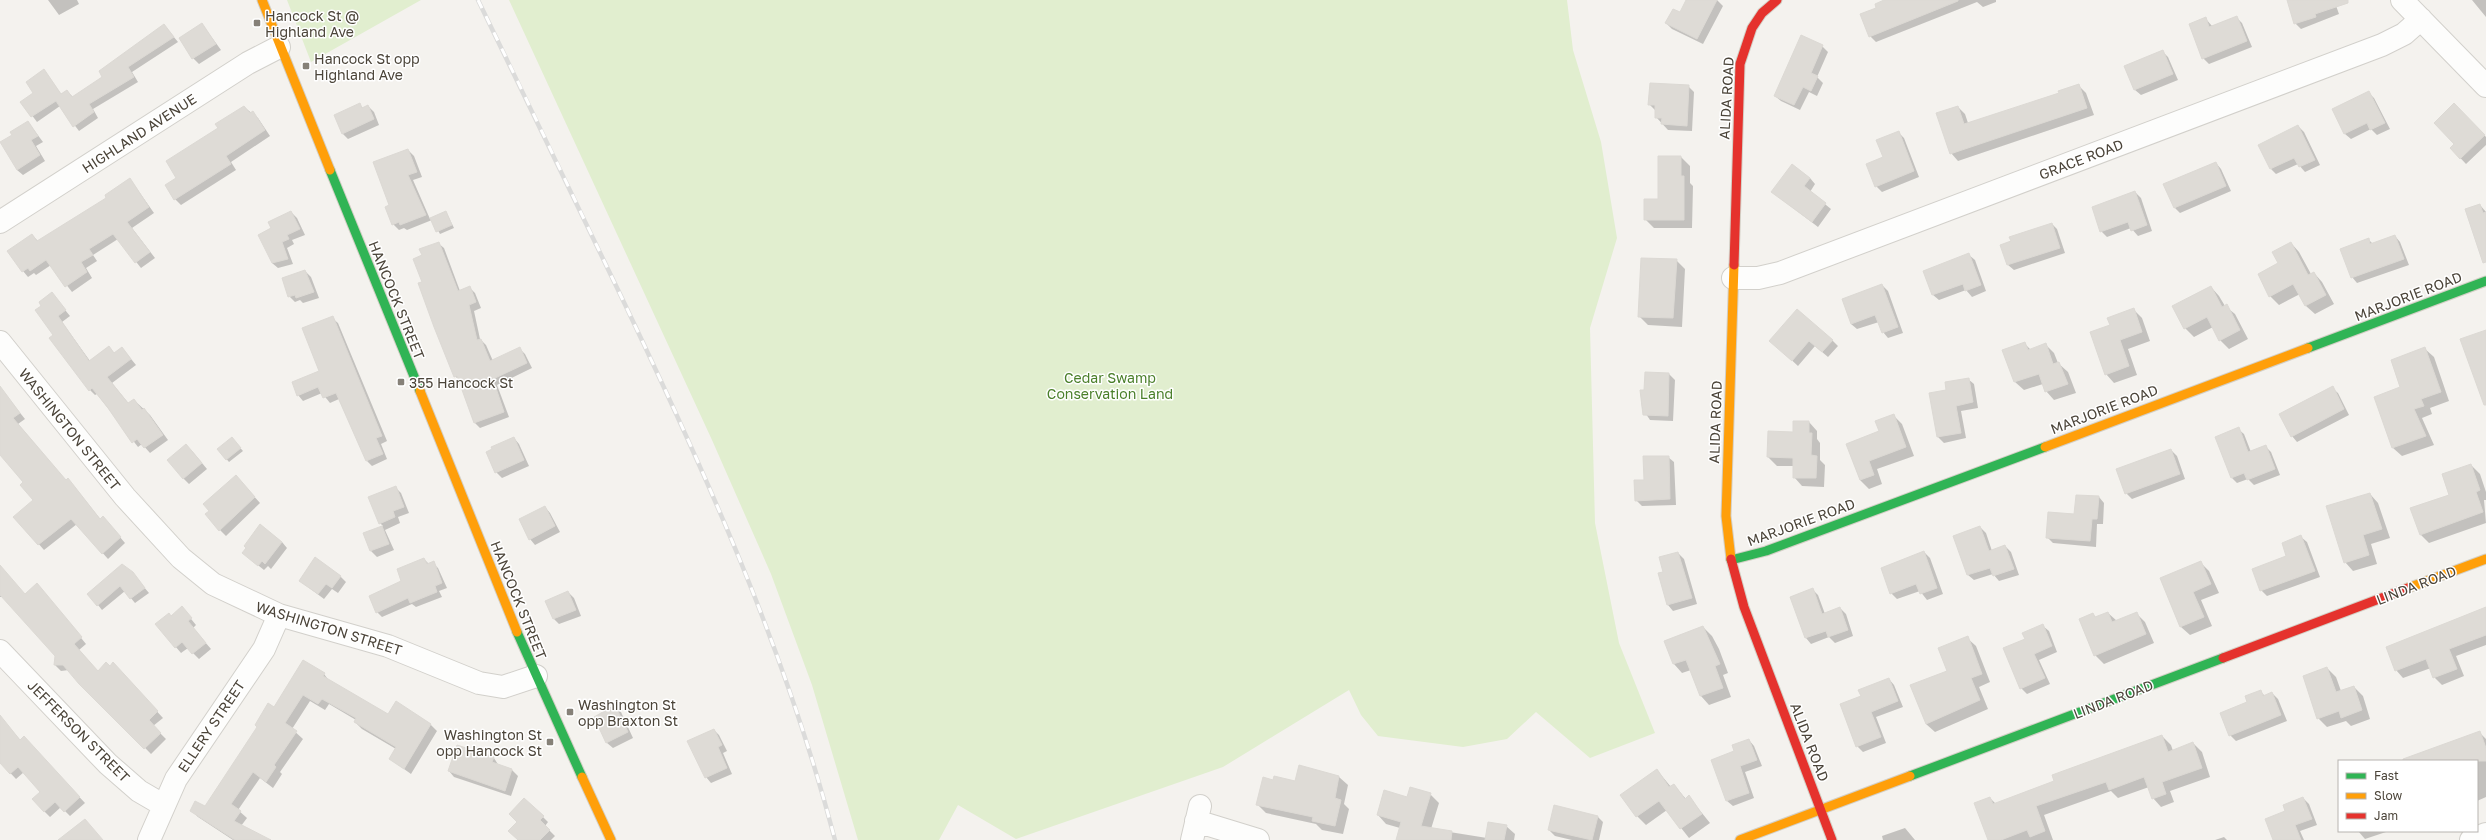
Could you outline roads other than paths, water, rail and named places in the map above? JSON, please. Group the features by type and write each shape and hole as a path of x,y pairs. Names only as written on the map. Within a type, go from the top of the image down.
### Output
{"street":[{"name":"HANCOCK STREET","path":"262,0 279,46 536,676"},
{"name":"ALIDA ROAD","path":"1777,0 1754,23 1742,54 1733,278 1726,516 1731,560 1744,607 1832,840"},
{"path":"2402,0 2486,86"},
{"name":"GRACE ROAD","path":"1733,278 1768,276 1802,265 2382,45 2404,34 2420,19"},
{"name":"HIGHLAND AVENUE","path":"0,222 241,67 279,46"},
{"name":"MARJORIE ROAD","path":"1731,560 1773,548 2486,281"},
{"name":"WASHINGTON STREET","path":"0,342 125,497 181,558 213,584 279,615 388,646 492,686 514,685 536,676"},
{"name":"LINDA ROAD","path":"1740,840 2486,559"},
{"name":"ELLERY STREET","path":"149,840 163,805 184,766 264,649 279,615"},
{"name":"JEFFERSON STREET","path":"0,651 108,764 140,791 163,805"},
{"path":"536,676 611,840"},
{"path":"1196,822 1258,840"},
{"path":"2471,840 2486,834"}],"railway":[{"path":"478,0 652,361 741,562 792,699 815,769 835,840"}],"place":[{"name":"Hancock St @ Highland Ave","path":"257,23"},
{"name":"Hancock St opp Highland Ave","path":"306,66"},
{"name":"355 Hancock St","path":"401,382"},
{"name":"Washington St opp Braxton St","path":"570,712"},
{"name":"Washington St opp Hancock St","path":"550,742"}],"park label":[{"name":"Cedar Swamp Conservation Land","path":"1110,386"}]}
